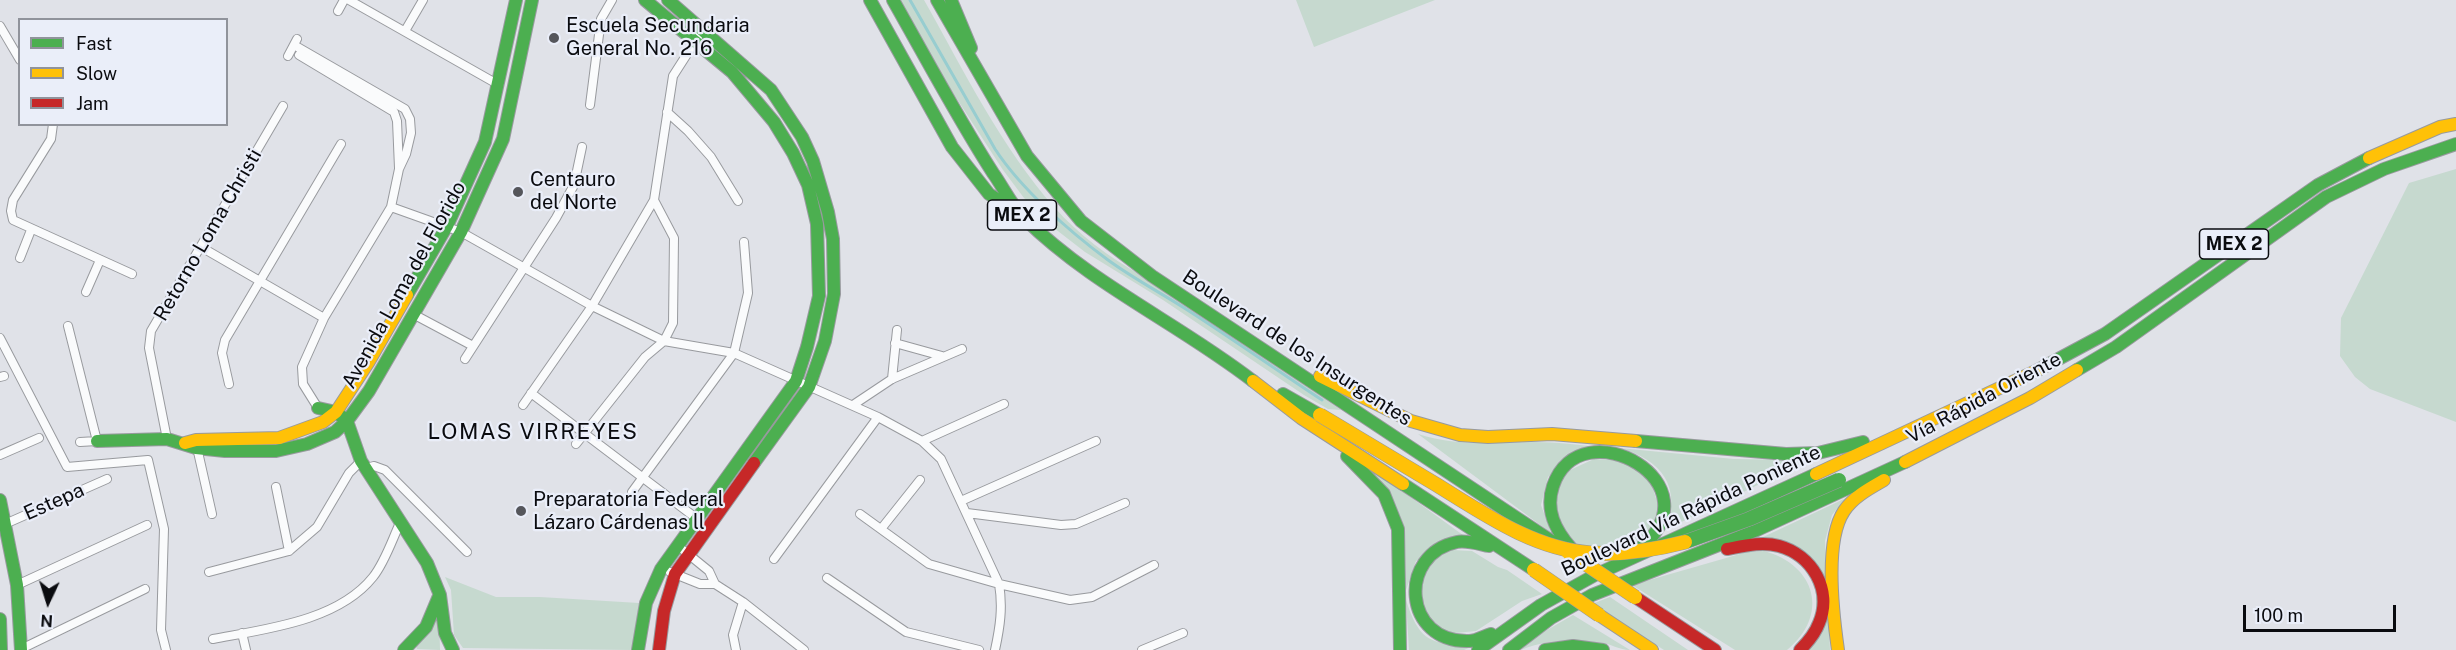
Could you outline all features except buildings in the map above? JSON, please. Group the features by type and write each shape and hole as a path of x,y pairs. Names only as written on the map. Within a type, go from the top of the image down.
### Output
{"main road":[{"name":"Avenida Loma del Florido","path":"192,443 263,440 294,434 323,422 336,412 368,363 447,226 485,142 516,0"},
{"name":"Avenida Loma del Florido","path":"97,441 167,439 225,451 276,451 307,444 335,432 347,422 369,391 461,232 503,139 532,0"},
{"path":"638,650 646,603 661,569 696,518 803,384 807,347 819,296 817,224 808,185 793,153 774,122 732,72 645,0"},
{"path":"659,650 659,630 665,602 675,574 803,384 822,351 834,296 831,224 826,195 817,166 795,126 770,89 668,0"},
{"path":"870,0 952,147 989,194 1022,216"},
{"name":"MEX 2","path":"893,0 973,142 1022,216 1073,261 1130,301 1226,360"},
{"name":"Boulevard de los Insurgentes","path":"937,0 1027,156 1081,221 1152,276 1559,541 1588,565 1715,650"},
{"path":"951,0 976,61 979,75"},
{"name":"MEX 2","path":"1928,421 2021,380 2105,334 2318,185 2378,153 2440,128 2456,124"},
{"name":"Vía Rápida Oriente","path":"1509,650 1551,618 1592,595 1757,530 1939,446 2030,398 2116,347 2326,198 2384,169 2456,144"},
{"path":"1248,338 1411,421 1460,435 1551,435 1769,454 1803,454 1842,448 1928,421"},
{"path":"1226,360 1507,527 1547,543 1588,553 1630,554 1680,543 1735,524 2030,398"},
{"path":"1226,360 1301,418 1372,481 1391,508 1399,540 1400,650"},
{"path":"318,408 336,412 347,422 364,464 427,563 440,595 445,633 453,650"},
{"path":"318,408 323,422 355,444"},
{"path":"1301,418 1652,650"},
{"name":"Boulevard Vía Rápida Poniente","path":"1478,650 1541,605 1610,568 1928,421"},
{"path":"1838,650 1833,543 1840,517 1858,496 1939,446"},
{"path":"1559,541 1551,518 1549,498 1556,477 1565,465 1580,456 1601,452 1623,455 1642,463 1653,474 1662,491 1664,503 1661,520 1649,541 1610,568"},
{"path":"0,500 17,585 21,650"},
{"path":"1510,626 1473,640 1460,642 1445,639 1433,631 1419,615 1415,602 1414,585 1417,572 1426,557 1450,543 1480,543 1513,557"},
{"path":"1698,553 1750,545 1771,545 1790,550 1806,563 1821,585 1824,606 1817,632 1800,650"},
{"path":"404,650 426,627 440,595"},
{"path":"0,620 1,650"},
{"path":"1702,641 1726,650"},
{"path":"1545,650 1573,646 1603,650"}],"street":[{"path":"338,11 344,0"},
{"path":"349,0 499,85"},
{"path":"405,31 423,0"},
{"path":"590,105 602,19 612,0"},
{"path":"0,26 18,57"},
{"path":"523,405 592,306 654,200 673,76 704,30"},
{"path":"318,408 303,384 302,367 324,318 391,207 399,169 406,154 411,133 410,119 405,109 292,48 394,112 397,121 399,169"},
{"name":"Retorno Loma Christi","path":"167,439 149,348 151,331 283,106"},
{"path":"667,112 711,157 738,201"},
{"path":"53,126 51,139 13,200 11,211 13,220 132,274"},
{"path":"229,384 222,353 225,340 341,144"},
{"path":"465,359 556,218 574,186 582,147"},
{"path":"576,444 645,357 664,341 673,322 674,237 654,200"},
{"path":"391,207 461,232 592,306 664,341 734,353 853,405 922,441 941,459 999,584 1002,602 1001,623 995,650"},
{"path":"20,258 32,230"},
{"path":"632,492 734,353 748,293 744,242"},
{"path":"201,247 324,318"},
{"path":"86,292 100,260"},
{"path":"413,314 473,346"},
{"path":"68,326 97,441 80,442"},
{"path":"892,379 897,330"},
{"path":"0,338 67,467 148,460 164,529 161,630 166,650"},
{"path":"895,343 942,357"},
{"path":"853,405 892,379 962,349"},
{"path":"531,393 696,518"},
{"path":"922,441 1004,404"},
{"path":"774,559 878,417"},
{"path":"0,454 39,438"},
{"path":"961,501 1096,441"},
{"path":"192,443 212,514"},
{"path":"209,572 289,551 317,527 349,473 364,464 385,470 467,552"},
{"name":"Estepa","path":"3,524 107,479"},
{"path":"881,529 920,480"},
{"path":"276,487 289,551"},
{"path":"967,513 1061,525 1076,524 1125,503"},
{"path":"860,514 929,564 999,584 1070,600 1092,597 1154,565"},
{"path":"213,639 321,614 357,593 374,575 400,523"},
{"path":"17,585 147,525"},
{"path":"677,545 709,571 715,584 743,602 804,650"},
{"path":"661,569 700,584 715,584"},
{"path":"827,578 906,632 979,650"},
{"path":"21,650 145,589"},
{"path":"736,650 733,635 743,602"},
{"path":"242,633 246,650"},
{"path":"1142,650 1184,633"}],"green space":[{"path":"899,0 924,0 1017,160 1055,208 1074,227 1106,253 1341,410 1328,409 1304,395 1163,300 1085,252 1054,228 1024,198 1003,170 942,76"},
{"path":"1296,0 1435,0 1314,47"},
{"path":"2456,169 2456,422 2370,389 2355,377 2340,356 2341,318 2409,183"},
{"path":"1418,434 1447,441 1543,442 1600,447 1579,449 1548,477 1541,505 1551,533"},
{"path":"1619,448 1734,459 1796,460 1801,464 1665,530 1670,515 1671,501 1664,477 1657,467 1646,459"},
{"path":"1594,459 1625,461 1650,479 1659,508 1648,534 1631,546 1586,547 1578,545 1558,524 1553,498 1568,471"},
{"path":"1369,467 1467,538 1416,561 1406,590 1405,545"},
{"path":"1846,498 1832,515 1825,541 1830,650 1807,650 1816,639 1816,568 1759,539"},
{"path":"1452,550 1472,551 1507,570 1542,594 1522,601 1476,631 1455,633 1442,630 1426,616 1419,588 1432,560"},
{"path":"1764,551 1796,567 1811,593 1812,607 1809,622 1787,650 1735,650 1632,585 1747,552"},
{"path":"445,577 496,597 540,597 639,603 633,650 463,648 454,635 451,590"},
{"path":"1610,597 1688,650 1664,650 1592,604"},
{"path":"1406,600 1418,627 1432,640 1480,643 1464,650 1409,650"},
{"path":"439,610 440,650 417,649 415,644"},
{"path":"1573,615 1630,650 1602,643 1571,641 1551,642 1521,650 1535,637"}],"waterway":[{"path":"910,0 995,149 1018,179 1047,209 1093,249 1118,267 1206,322 1322,400"}],"traffic: fast":[{"path":"407,295 447,226 485,142 516,0"},
{"path":"97,441 167,439 196,448 225,451 276,451 307,444 335,432 347,421 369,391 461,232 503,139 532,0"},
{"path":"638,650 646,603 661,569 796,381 819,296 817,224 808,185 793,153 774,122 732,72 645,0"},
{"path":"668,0 771,90 802,137 813,161 828,212 833,239 834,294 825,341 809,387 754,463"},
{"path":"870,0 952,147 989,194 1018,213"},
{"path":"893,0 967,130 1024,218 1078,264 1195,340 1253,381"},
{"path":"937,0 1027,156 1081,221 1152,276 1556,544"},
{"path":"951,0 971,48"},
{"path":"2077,370 2116,347 2326,197 2384,169 2456,144"},
{"path":"2038,370 2105,334 2318,185 2369,158"},
{"path":"1283,394 1320,415"},
{"path":"318,408 336,412 347,421 361,461 427,563 440,595 445,633 453,650"},
{"path":"1636,441 1786,454 1818,453 1863,442"},
{"path":"1571,548 1556,527 1551,511 1551,495 1553,486 1568,463 1589,453 1614,454 1637,463 1655,480 1664,501 1660,525 1638,550"},
{"path":"1347,456 1384,494 1398,529 1400,650"},
{"path":"1509,650 1551,618 1592,595 1757,530 1905,462"},
{"path":"1478,650 1541,605 1595,575 1816,474"},
{"path":"1685,542 1749,519 1839,480"},
{"path":"1403,484 1534,570"},
{"path":"0,500 17,585 21,650"},
{"path":"1489,546 1473,542 1457,542 1438,550 1424,563 1417,579 1416,597 1420,614 1431,628 1447,638 1472,641 1491,634"},
{"path":"404,650 426,627 439,596"},
{"path":"0,619 1,650"},
{"path":"1545,650 1573,646 1603,650"}],"traffic: slow":[{"path":"2369,158 2440,127 2456,124"},
{"path":"185,443 196,440 279,438 323,422 336,412 368,363 407,295"},
{"path":"1816,474 2038,370"},
{"path":"1905,462 2030,398 2077,370"},
{"path":"1320,376 1411,421 1460,435 1488,437 1552,434 1636,441"},
{"path":"1253,381 1301,418 1403,484"},
{"path":"1320,415 1491,518 1549,545 1590,553 1626,553 1685,542"},
{"path":"1838,650 1832,579 1834,540 1838,524 1852,501 1884,480"},
{"path":"1568,552 1635,597"},
{"path":"1534,570 1599,615"},
{"path":"1599,615 1652,650"}],"traffic: jam":[{"path":"659,650 664,611 675,574 754,463"},
{"path":"1727,549 1753,544 1779,546 1801,557 1810,566 1821,587 1823,611 1815,631 1800,650"},
{"path":"1635,597 1715,650"}],"place":[{"name":"Escuela Secundaria General No. 216","path":"554,38"},
{"name":"Centauro del Norte","path":"518,192"},
{"name":"Preparatoria Federal Lázaro Cárdenas ll","path":"521,511"}],"district":[{"name":"LOMAS VIRREYES","path":"533,432"}]}
